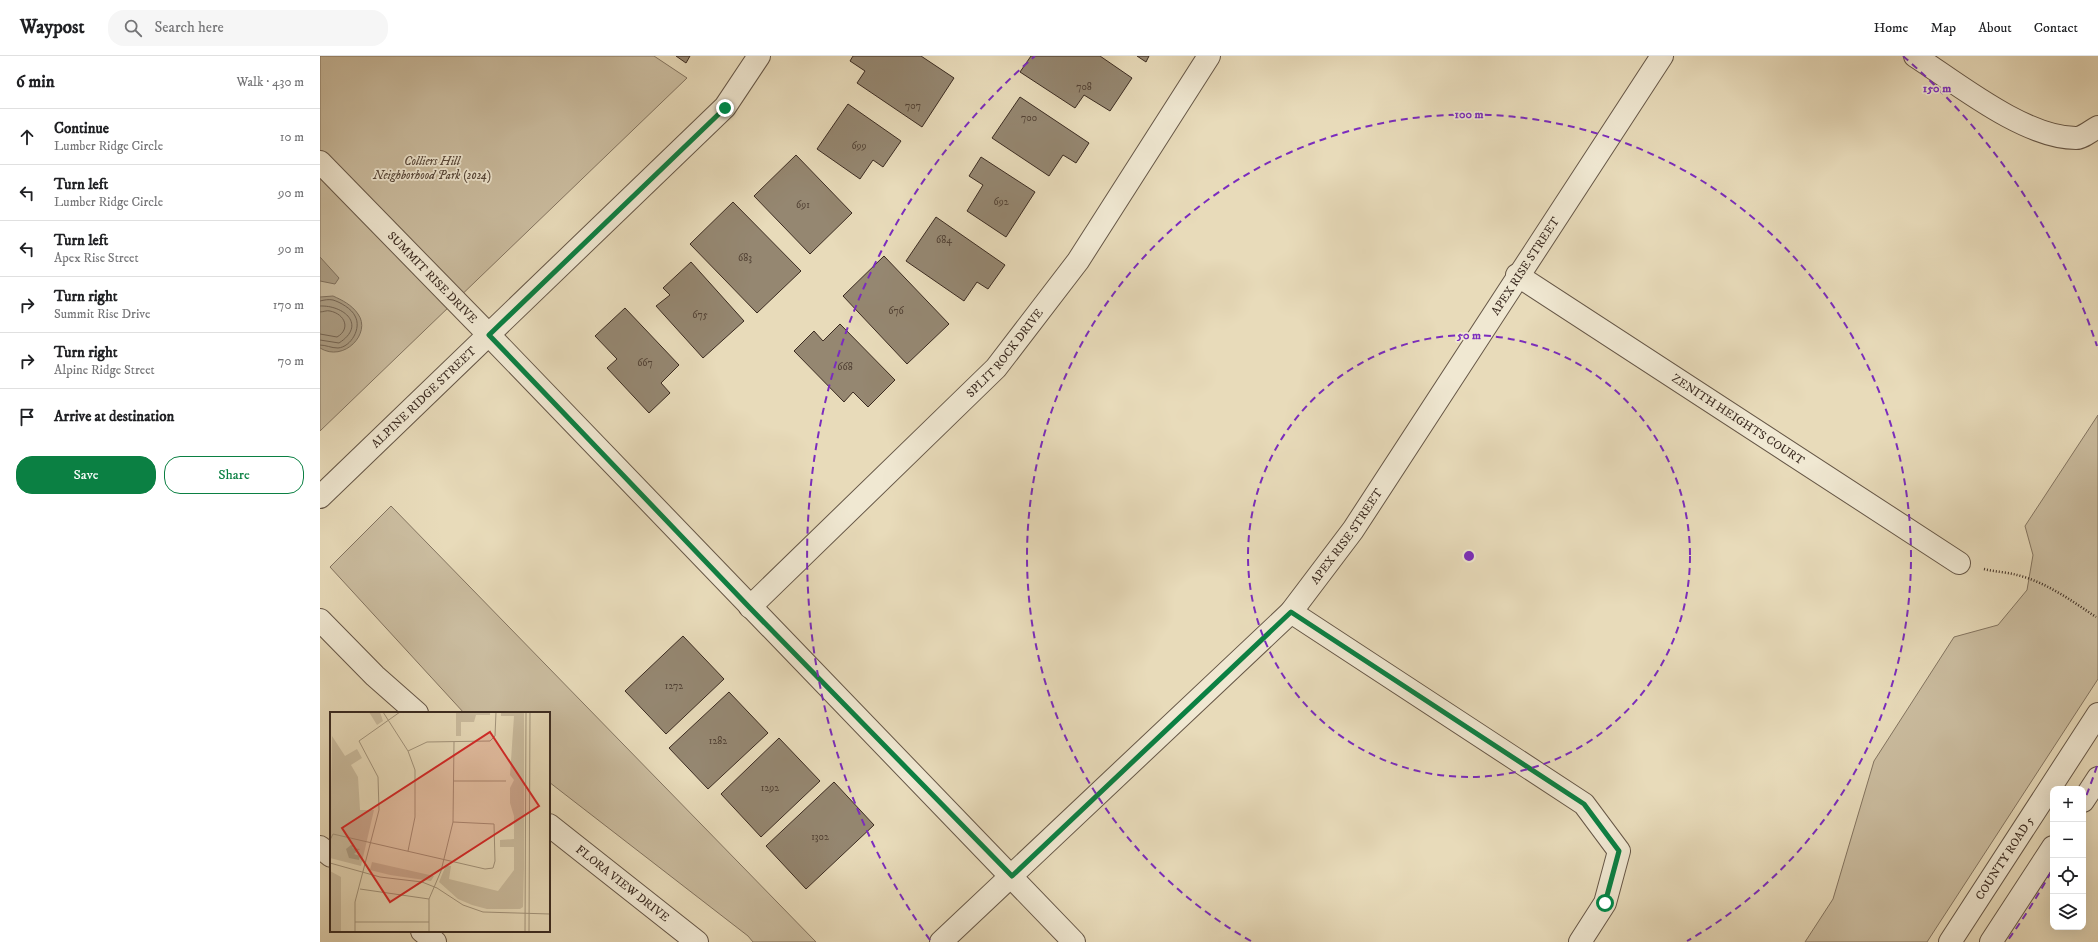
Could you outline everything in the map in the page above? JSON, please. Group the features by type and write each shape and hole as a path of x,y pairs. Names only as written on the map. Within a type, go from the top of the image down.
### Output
{"street":[{"name":"ALPINE RIDGE STREET","path":"320,498 725,108 759,56"},
{"name":"SPLIT ROCK DRIVE","path":"750,608 996,368 1078,261 1209,56"},
{"name":"APEX RISE STREET","path":"941,942 1291,612 1353,530 1517,275 1662,56"},
{"path":"1915,56 2014,120 2045,133 2078,138 2098,127"},
{"name":"SUMMIT RISE DRIVE","path":"320,162 489,335 750,608 1012,876 1074,942"},
{"name":"ZENITH HEIGHTS COURT","path":"1517,275 1959,564"},
{"path":"1291,612 1584,804 1619,851 1605,903 1580,942"},
{"path":"320,620 375,676 416,712"},
{"name":"COUNTY ROAD 5","path":"1950,942 2098,714"},
{"path":"2086,796 2098,778"},
{"name":"FLORA VIEW DRIVE","path":"550,826 697,942"},
{"path":"320,847 330,855"},
{"path":"1991,942 2050,852"},
{"path":"423,932 435,942"}],"path":[{"path":"2005,574 2017,575 2035,581 2065,597 2096,617"}],"green space":[{"name":"Colliers Hill Neighborhood Park (2024)","path":"320,56 654,56 687,78 320,431"},
{"path":"2098,415 2098,679 1927,942 1805,942 1833,899 1874,761 1954,637 1998,625 2027,590 2033,555 2025,526"},
{"path":"391,506 816,942 753,942 748,936 550,783 550,712 463,712 330,567"}],"water":[{"path":"320,257 339,278 335,284 320,281"},
{"path":"333,296 350,305 358,314 361,322 361,329 353,344 338,352 329,352 320,348 320,297"}],"building":[{"path":"676,56 690,56 686,63"},
{"path":"853,56 921,56 954,78 922,127 857,83 865,71 850,61"},
{"path":"1031,56 1100,56 1132,78 1110,111 1084,95 1075,108 1020,72"},
{"path":"1137,56 1149,56 1146,62"},
{"path":"1020,97 1089,143 1076,163 1063,155 1049,176 992,138"},
{"path":"848,104 901,141 883,167 873,160 860,179 817,149"},
{"path":"796,155 852,213 810,254 754,196"},
{"path":"981,157 1035,192 1006,237 967,211 983,185 969,176"},
{"path":"733,202 801,271 757,313 690,244"},
{"path":"936,217 1005,265 988,289 977,282 964,301 906,261"},
{"path":"884,256 949,324 907,364 843,296"},
{"path":"691,262 744,321 703,358 656,306 670,295 663,288"},
{"path":"625,308 679,365 661,383 670,393 649,413 607,368 617,359 595,336"},
{"path":"840,324 895,380 868,407 853,392 844,402 794,351 814,331 823,341"},
{"path":"683,636 724,679 666,734 625,691"},
{"path":"729,692 768,733 708,789 669,748"},
{"path":"779,738 820,781 761,837 721,794"},
{"path":"834,782 874,825 806,889 766,846"}],"route":[{"path":"725,108 489,335 750,608 1012,876 1291,612 1584,804 1619,851 1605,903"}]}
